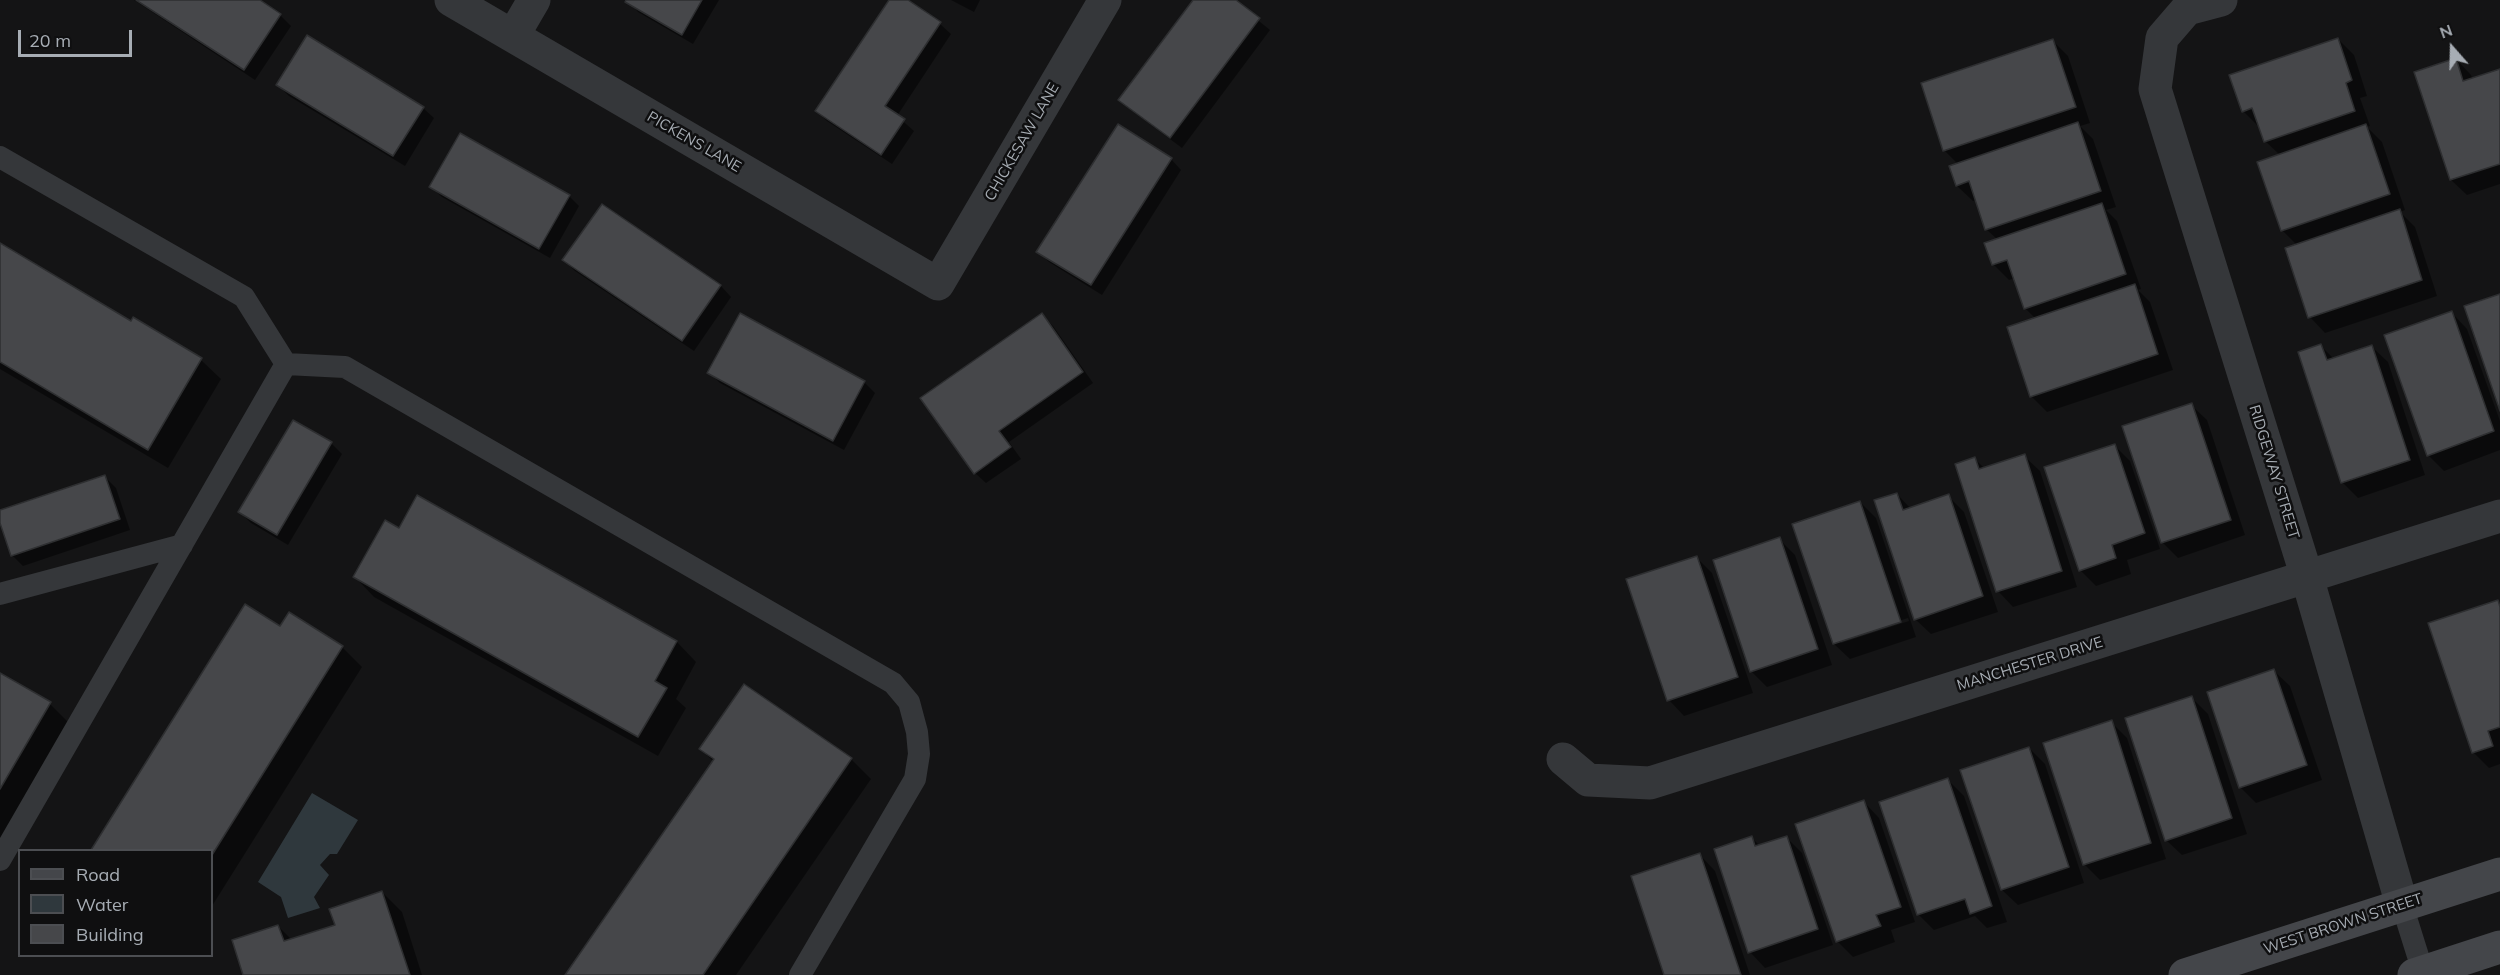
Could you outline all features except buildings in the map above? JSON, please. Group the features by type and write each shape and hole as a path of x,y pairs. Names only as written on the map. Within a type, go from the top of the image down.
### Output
{"main road":[{"name":"WEST BROWN STREET","path":"2186,975 2500,874"},
{"path":"2420,974 2500,947"}],"street":[{"name":"PICKENS LANE","path":"451,0 938,284"},
{"path":"513,36 534,0"},
{"name":"CHICKESAW LANE","path":"938,284 1105,0"},
{"name":"RIDGEWAY STREET","path":"2221,0 2187,9 2162,38 2155,89 2307,577 2402,905"},
{"name":"MANCHESTER DRIVE","path":"1563,759 1588,780 1650,783 2500,516"}],"lane":[{"path":"0,157 244,297 286,364"},
{"path":"0,860 286,364"},
{"path":"286,364 345,367 893,683 909,702 917,732 919,754 915,779 800,975"},
{"path":"0,594 182,545"},
{"path":"2402,905 2420,974"}],"water":[{"path":"312,793 358,820 337,854 330,854 320,865 329,875 314,897 320,908 288,918 281,897 258,882"}]}
